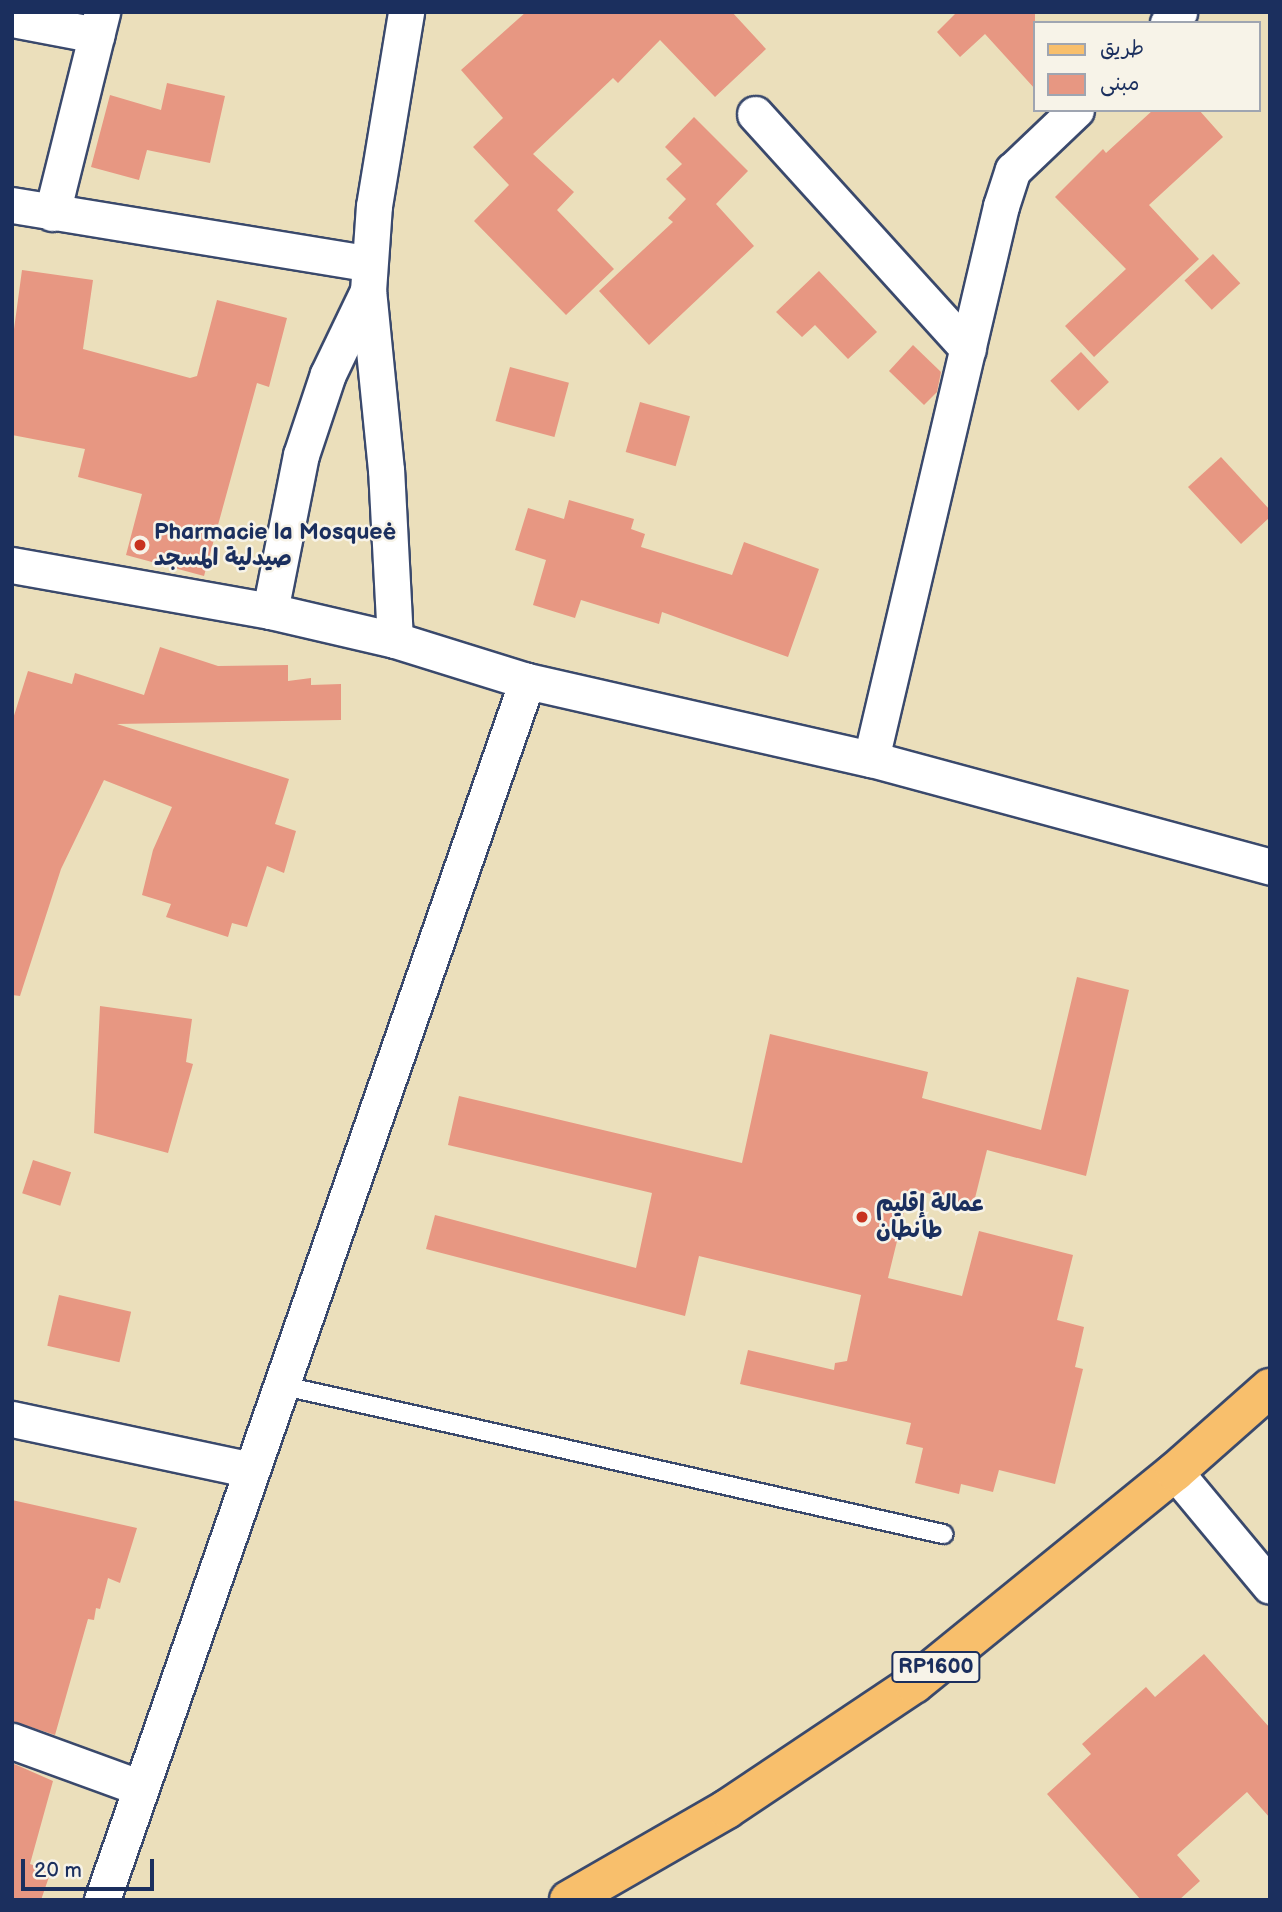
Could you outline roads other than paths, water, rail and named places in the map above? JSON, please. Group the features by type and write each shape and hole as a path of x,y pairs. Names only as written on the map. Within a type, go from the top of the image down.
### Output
{"main road":[{"name":"RP1600","path":"569,1900 727,1809 914,1684 1175,1472 1270,1388"}],"street":[{"path":"395,640 386,470 368,277 406,12"},
{"path":"12,19 100,24 52,213"},
{"path":"871,759 1013,170 1074,112"},
{"path":"755,114 968,349"},
{"path":"12,205 368,277"},
{"path":"270,611 301,455 328,374 368,277"},
{"path":"14,570 270,611 395,640 527,681 871,759 1270,867"},
{"path":"102,1900 527,681"},
{"path":"12,1419 251,1470"},
{"path":"1175,1472 1270,1586"},
{"path":"12,1741 142,1788"}],"lane":[{"path":"280,1385 943,1534"}],"place":[{"name":"Pharmacie la Mosqueė صيدلية المسجد","path":"140,545"},
{"name":"عمالة إقليم طانطان","path":"862,1217"}]}
